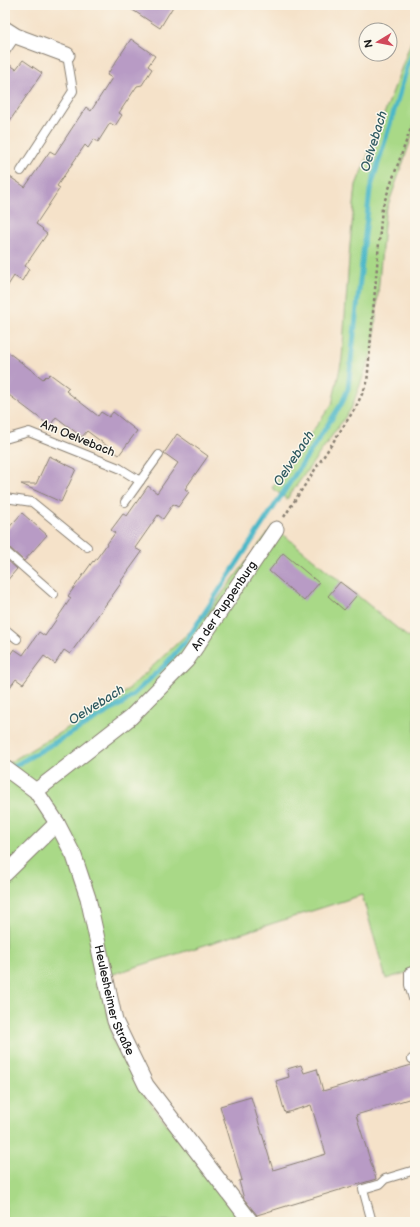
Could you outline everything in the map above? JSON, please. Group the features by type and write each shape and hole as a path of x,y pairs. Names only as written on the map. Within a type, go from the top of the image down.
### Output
{"street":[{"path":"10,33 67,55"},
{"name":"An der Puppenburg","path":"36,791 131,717 187,660 276,529"},
{"name":"Heulesheimer Straße","path":"11,773 36,791 57,822 74,856 88,898 115,1021 146,1085 251,1222"},
{"path":"5,874 57,822"}],"lane":[{"path":"5,52 10,33"},
{"path":"20,171 73,91 67,55"},
{"name":"Am Oelvebach","path":"5,439 29,432 119,468 140,481"},
{"path":"125,502 159,455"},
{"path":"5,498 32,502 87,547"},
{"path":"5,551 54,594"},
{"path":"5,629 17,639"},
{"path":"415,970 409,972 409,985 415,1005"},
{"path":"372,1222 363,1189 380,1184 385,1179 415,1170"}],"path":[{"path":"276,529 356,407 367,383 382,208 415,117"}],"green space":[{"path":"415,31 415,128 385,214 373,350 351,409 287,499 272,488 332,404 342,359 356,185"},
{"path":"273,526 415,643 415,970 386,979 362,895 101,978 113,1041 142,1092 243,1222 5,1222 5,765 120,697 204,618"}],"building":[{"path":"125,5 174,5 160,28"},
{"path":"131,39 155,56 148,66 152,69 142,85 137,86 119,113 122,115 115,126 110,123 98,142 94,139 88,148 85,145 57,186 60,188 36,224 47,234 25,266 29,269 22,281 14,276 5,290 5,184 10,177 25,187 50,151 55,154 86,107 91,111 112,78 107,75"},
{"path":"23,60 42,73 5,128 5,72 10,65 16,69"},
{"path":"5,350 43,379 50,374 69,388 66,391 98,416 101,412 109,417 113,412 137,431 119,455 87,431 82,437 56,417 50,426 5,392"},
{"path":"177,434 208,456 185,489 189,492 178,507 173,504 163,519 158,515 135,548 142,552 70,654 64,650 55,664 44,656 23,684 16,679 5,694 5,662 14,649 23,655 39,632 45,636 71,598 68,596 115,533 111,530 123,514 127,516 148,486 157,493 178,463 164,453"},
{"path":"49,456 76,469 61,502 21,484 36,484"},
{"path":"22,513 47,535 24,561 9,547 5,546 5,532"},
{"path":"283,553 319,583 304,601 269,571"},
{"path":"5,558 17,569 5,583"},
{"path":"340,582 357,595 344,610 328,596"},
{"path":"415,1064 415,1097 356,1115 376,1179 257,1215 244,1199 239,1181 242,1180 220,1106 251,1097 273,1170 326,1154 311,1105 285,1113 276,1081 289,1077 287,1069 301,1065 304,1073 317,1069 323,1091"}],"waterway":[{"name":"Oelvebach","path":"9,769 125,702 165,665 186,641 342,403 348,389 370,190 408,65 415,48"}]}
